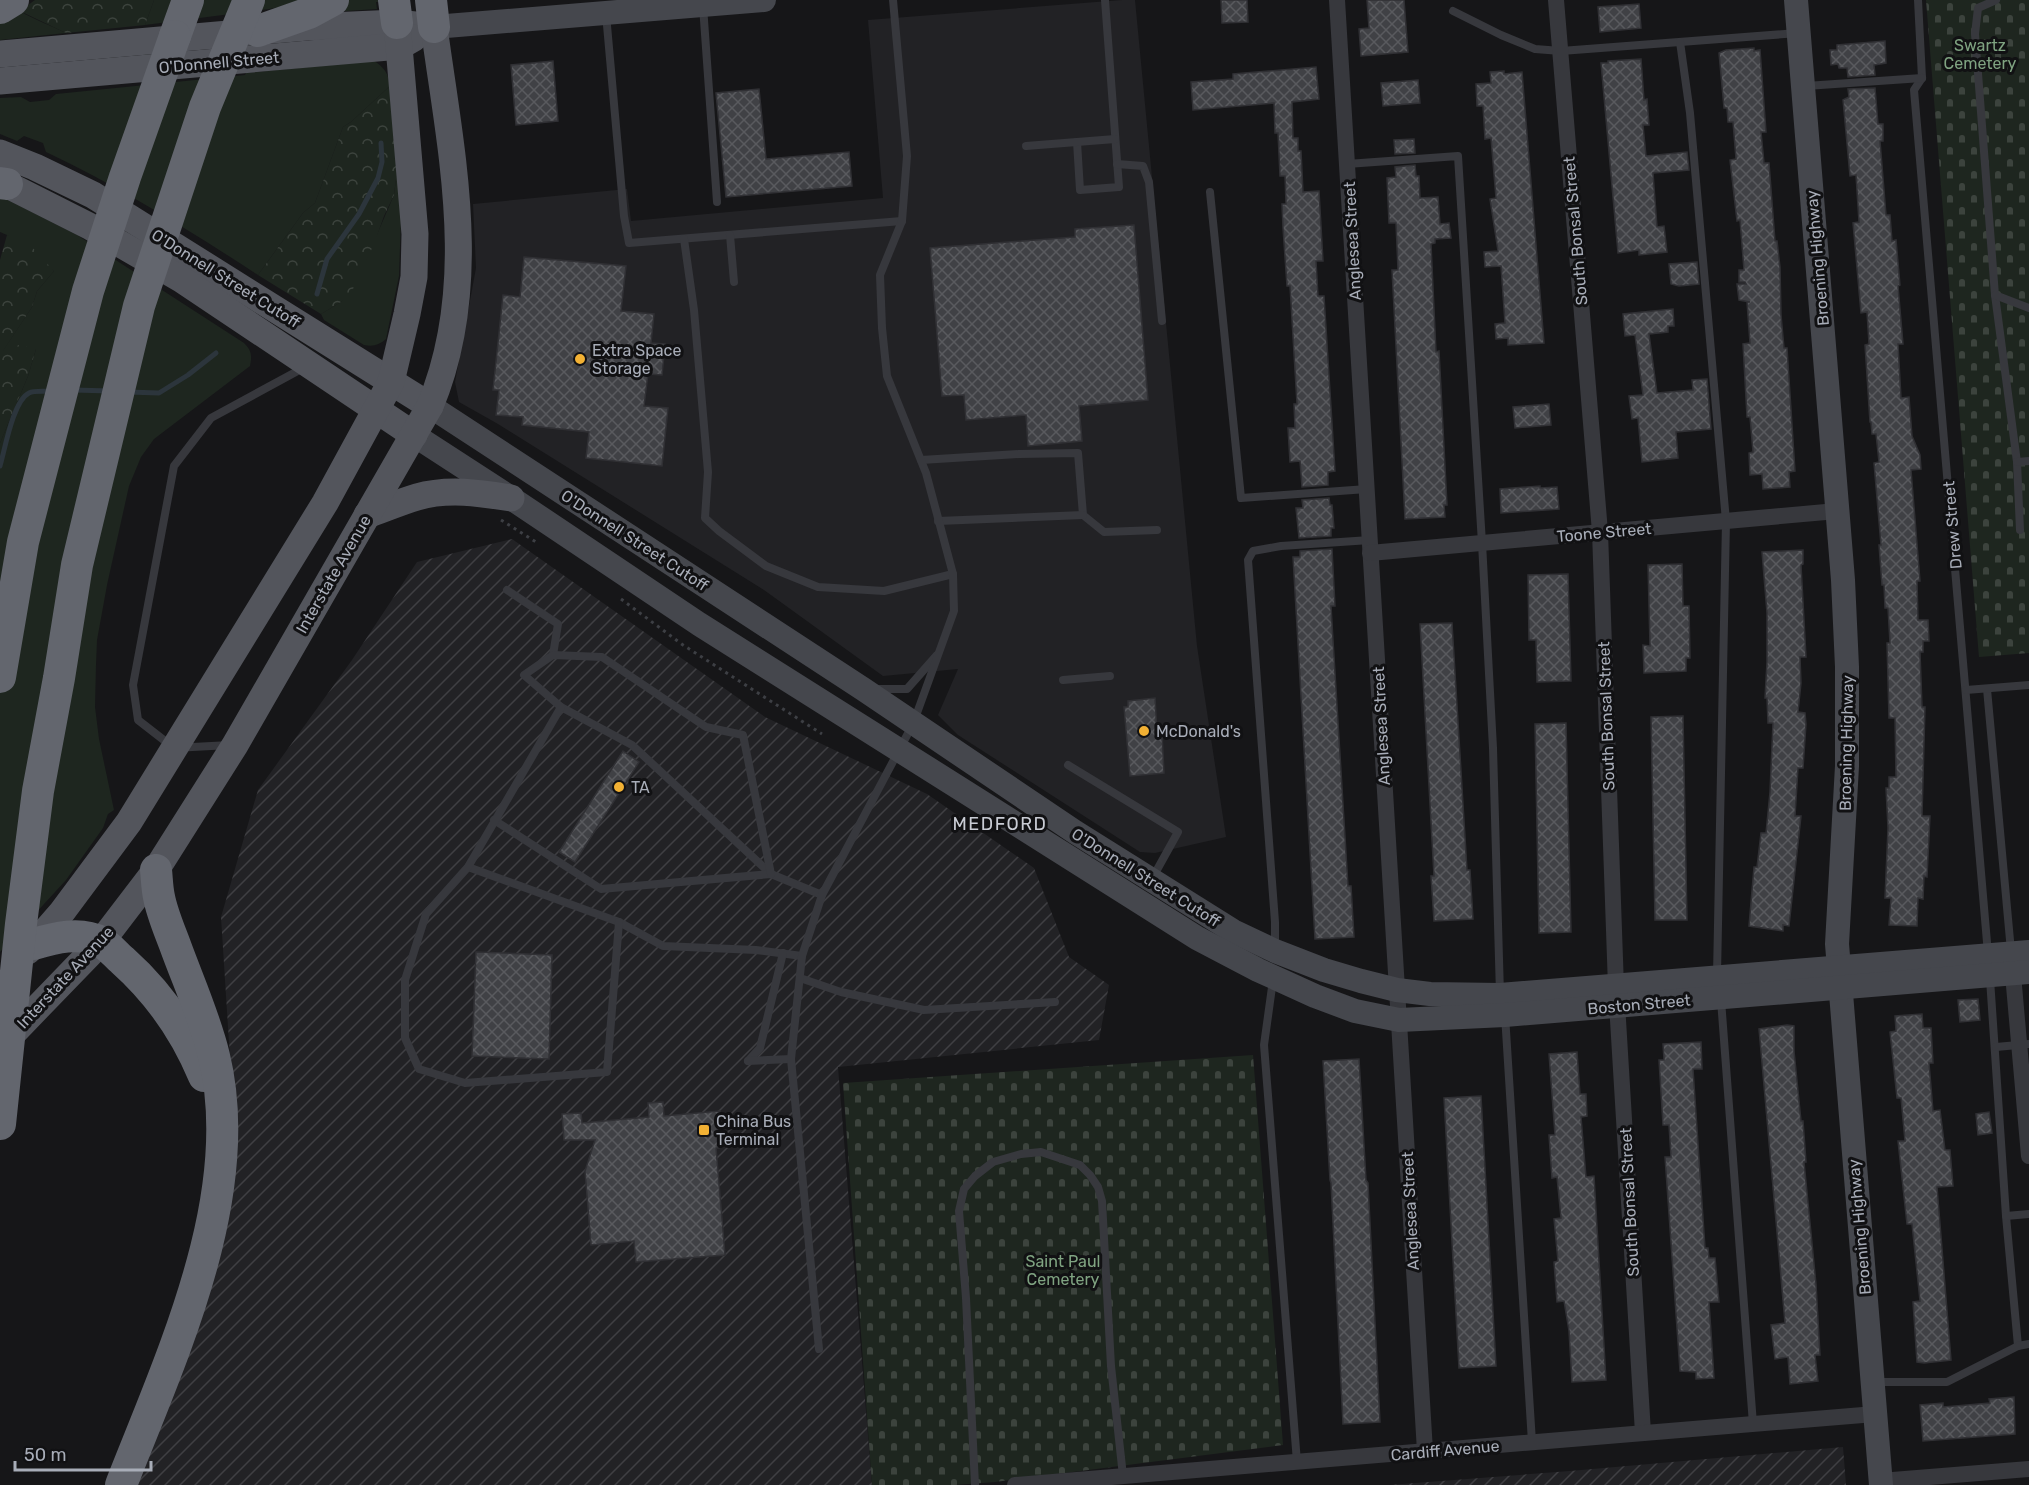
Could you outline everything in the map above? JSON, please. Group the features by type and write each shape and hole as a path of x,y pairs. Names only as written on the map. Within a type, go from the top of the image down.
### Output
{"highway":[{"path":"0,8 13,0"},
{"path":"0,677 23,542 88,291 125,177 188,0"},
{"path":"0,1124 38,790 77,565 139,306 205,107 249,0"},
{"path":"258,31 309,13 333,0"},
{"path":"121,1485 173,1351 203,1255 220,1183 222,1127 214,1057 166,921 159,898 156,870"},
{"path":"33,944 65,936 101,942 136,972 168,1008 198,1061 222,1127"}],"main road":[{"name":"O'Donnell Street","path":"0,81 397,23 432,14 606,14 702,3 764,0"},
{"name":"Broening Highway","path":"1796,0 1844,591 1848,718 1845,811 1836,944 1880,1483"},
{"name":"Interstate Avenue","path":"0,1043 14,1032 101,942 156,870 235,745 430,406 442,377 453,326 459,250 458,205 432,14"},
{"name":"O'Donnell Street","path":"0,54 258,31 397,23"},
{"path":"0,980 62,912 129,822 325,503 391,382 412,286 415,234 397,23"},
{"name":"O'Donnell Street Cutoff","path":"0,153 93,195 430,406 862,689 1075,832 1233,931 1268,948"},
{"name":"O'Donnell Street Cutoff","path":"2,183 91,227 181,279 414,435 502,507 699,624 1197,938 1266,973"},
{"path":"368,515 418,497 442,493 471,492 502,507"},
{"name":"Boston Street","path":"1268,948 1324,970 1397,990 1503,1005"},
{"name":"Boston Street","path":"1266,973 1315,996 1356,1011 1399,1020 1503,1005 2010,964"}],"street":[{"name":"Anglesea Street","path":"1337,0 1425,1451"},
{"name":"South Bonsal Street","path":"1557,0 1600,532 1616,996 1643,1433"},
{"name":"Toone Street","path":"1370,546 1482,543 1837,511"},
{"name":"Drew Street","path":"2010,964 2024,1045 2029,1156"},
{"name":"Cardiff Avenue","path":"1015,1485 1875,1414"},
{"path":"1880,1483 2029,1469"}],"lane":[{"path":"819,1349 791,1059 802,956 822,896 913,723 954,611 953,574 921,460 887,376 882,328 880,275 902,221 907,156 893,0"},
{"path":"1077,142 1080,190 1119,186 1105,0"},
{"name":"Drew Street","path":"1918,0 1922,78 1914,90 1966,690 2010,964"},
{"path":"1996,0 1978,8 1975,34 1995,296 2017,462 2020,530"},
{"path":"702,3 717,202"},
{"path":"1453,11 1501,36 1535,49 1561,51 1798,33"},
{"path":"606,14 624,216 629,243 902,221"},
{"path":"1680,42 1690,113 1726,521 1719,988 1753,1424"},
{"path":"1803,86 1922,78"},
{"path":"1026,146 1116,139"},
{"path":"1347,164 1458,156 1493,748 1503,1005 1532,1442"},
{"path":"1117,164 1143,166 1149,182 1162,321"},
{"path":"1210,192 1241,498 1367,489"},
{"path":"730,235 734,282"},
{"path":"684,238 694,310 708,472 705,518 766,566 818,587 884,591 953,574"},
{"path":"1995,296 2029,308"},
{"path":"235,745 174,747 138,720 133,685 174,466 211,418 308,365"},
{"path":"921,460 1078,453 1083,515"},
{"path":"2017,462 2029,461"},
{"path":"938,520 1083,515 1104,532 1156,530"},
{"path":"1268,948 1275,922 1248,560 1253,551 1281,546 1370,546"},
{"path":"507,590 558,624 553,655"},
{"path":"862,689 907,689 941,650"},
{"path":"771,874 743,735 706,727 603,657 553,655 524,675 561,707 632,745 771,874 822,896"},
{"path":"1063,680 1110,676"},
{"path":"1966,690 2029,685"},
{"path":"1987,689 2010,964 1996,1047 2006,1216 2018,1346"},
{"path":"561,707 468,867 426,914 405,980 405,1038 419,1069 465,1083 607,1072 619,922"},
{"path":"1068,765 1178,832 1152,880"},
{"path":"494,820 601,890 771,874"},
{"path":"468,867 619,922 663,946 756,950 802,956"},
{"path":"783,953 760,1048 748,1061 791,1059"},
{"path":"1266,973 1264,1045 1297,1462"},
{"path":"800,978 841,992 924,1010 1055,1002"},
{"path":"1996,1047 2024,1045"},
{"path":"975,1485 966,1298 959,1211 964,1189 975,1176 993,1162 1021,1154 1041,1152 1080,1166 1094,1181 1102,1201 1111,1366 1124,1476"},
{"path":"2006,1216 2029,1214"},
{"path":"1872,1383 1947,1382 2018,1346 2029,1344"}],"path":[{"path":"502,507 542,546"},
{"path":"618,597 683,645 822,734"}],"shaded area":[{"path":"1135,0 1197,646 1226,837 1155,853 1140,852 958,735 938,715 958,669 883,676 764,590 459,402 455,382 476,268 473,204 627,189 631,221 883,198 868,20"},
{"path":"512,539 765,717 927,794 1034,868 1069,957 1109,985 1099,1040 838,1067 872,1485 133,1485 232,1089 221,917 258,790 352,660 417,562"},
{"path":"1843,1447 1846,1485 1389,1485 1570,1471"}],"green space":[{"path":"35,0 154,0 145,25 66,33 20,11"},
{"path":"154,0 304,0 269,9 145,25"},
{"path":"346,0 380,0 381,2 376,2 377,9 331,12"},
{"name":"Swartz Cemetery","path":"1926,0 2029,0 2029,653 1979,657"},
{"path":"20,11 66,33 0,40 0,23"},
{"path":"374,61 385,71 390,86 343,127 315,203 303,213 258,275 154,210 46,152 43,143 24,136 17,141 0,134 0,98 21,97 30,102 49,100 56,94"},
{"path":"390,86 397,170 394,195 353,289 341,302 321,314 258,275 303,213 315,203 343,127"},
{"path":"397,170 401,218 399,276 386,339 376,345 364,345 324,320 321,314 341,302 366,260 394,195"},
{"path":"0,196 77,235 244,343 251,356 250,366 154,439 141,457 129,486 97,640 95,707 99,739 114,810 108,814 103,828 66,880 0,952 0,443 28,376 36,349 2,352 32,307 37,291 54,271 0,232"},
{"path":"7,235 31,246 54,271 37,291 32,307 3,351 19,345 36,349 28,376 0,443 0,260"},
{"name":"Saint Paul Cemetery","path":"1253,1055 1283,1445 995,1482 955,1485 872,1485 843,1083"}],"building":[{"path":"1221,0 1247,0 1248,22 1222,23"},
{"path":"1367,0 1404,0 1408,52 1361,56 1359,29 1369,28"},
{"path":"1639,4 1641,28 1600,32 1598,7"},
{"path":"1885,41 1886,63 1874,65 1875,75 1848,77 1847,68 1839,68 1838,64 1831,65 1830,50 1837,50 1837,45"},
{"path":"1754,48 1754,51 1760,50 1766,132 1761,132 1764,163 1769,163 1775,241 1777,241 1780,267 1781,315 1784,348 1787,348 1795,471 1789,472 1790,487 1763,489 1762,474 1750,475 1749,453 1753,452 1750,417 1747,417 1743,344 1750,343 1747,302 1750,302 1739,300 1737,284 1746,284 1739,282 1739,270 1744,270 1740,220 1737,221 1730,160 1736,159 1733,122 1728,122 1727,108 1724,108 1719,53 1726,50"},
{"path":"1641,59 1644,100 1647,99 1649,125 1643,125 1646,156 1687,152 1689,170 1653,173 1657,227 1664,226 1667,252 1639,255 1639,250 1618,253 1601,63"},
{"path":"553,61 558,121 516,125 511,65"},
{"path":"1316,67 1319,99 1292,102 1293,138 1298,138 1298,151 1301,151 1303,192 1319,191 1323,261 1316,261 1318,296 1324,296 1335,471 1328,472 1328,485 1302,487 1300,461 1290,462 1288,428 1295,428 1294,404 1297,404 1290,286 1287,286 1283,228 1282,204 1286,204 1285,176 1280,176 1274,103 1193,110 1191,82 1233,79 1233,74"},
{"path":"1504,71 1504,74 1522,72 1544,343 1508,345 1508,338 1496,339 1495,324 1505,323 1501,266 1485,267 1484,252 1498,251 1490,199 1496,198 1491,138 1485,139 1483,106 1477,106 1476,84 1491,83 1490,72"},
{"path":"1418,80 1420,103 1383,106 1381,83"},
{"path":"1875,88 1878,124 1883,124 1883,141 1880,141 1886,215 1890,215 1892,241 1896,240 1900,285 1898,286 1903,344 1898,344 1901,398 1909,397 1912,436 1920,455 1921,469 1911,470 1920,581 1917,581 1918,620 1928,620 1929,641 1923,641 1923,652 1920,652 1922,707 1925,707 1922,816 1930,816 1927,877 1924,876 1923,899 1918,898 1917,926 1889,925 1891,898 1885,898 1888,828 1886,788 1889,788 1889,777 1896,777 1895,718 1889,718 1887,643 1890,643 1888,608 1885,608 1884,585 1882,585 1874,463 1879,462 1876,434 1872,434 1870,422 1865,345 1869,344 1867,312 1861,313 1853,223 1859,222 1856,175 1850,176 1843,100 1849,97 1848,89"},
{"path":"759,89 766,159 849,152 852,186 726,197 716,93"},
{"path":"1414,139 1415,153 1395,154 1394,140"},
{"path":"1415,165 1416,176 1419,176 1420,198 1438,197 1440,224 1449,223 1451,238 1435,239 1435,243 1431,244 1447,505 1444,505 1445,517 1405,519 1392,270 1398,270 1396,223 1389,223 1387,178 1396,177 1395,167"},
{"path":"1134,225 1148,400 1079,406 1082,441 1028,446 1026,415 966,420 964,395 942,396 930,248 1075,237 1075,229"},
{"name":"Extra Space Storage","path":"524,257 626,266 621,311 654,314 651,343 665,344 662,375 648,374 644,406 668,408 662,466 586,458 589,432 522,425 523,417 496,415 499,390 493,390 503,295 520,297"},
{"path":"1697,262 1699,284 1679,286 1671,284 1669,264"},
{"path":"1673,309 1674,326 1668,326 1668,332 1649,334 1657,393 1693,390 1692,380 1707,379 1711,429 1676,432 1678,458 1642,462 1638,418 1632,419 1629,396 1643,395 1635,335 1625,336 1623,314"},
{"path":"1549,404 1551,425 1515,428 1513,407"},
{"path":"1540,486 1540,488 1557,487 1559,509 1501,513 1500,489"},
{"path":"1329,498 1330,505 1332,505 1334,528 1331,528 1331,536 1299,538 1296,508 1303,508 1302,500"},
{"path":"1332,549 1335,606 1331,606 1348,886 1351,886 1354,937 1315,939 1293,557 1300,557 1300,551"},
{"path":"1803,550 1803,564 1801,565 1806,657 1800,657 1801,683 1798,712 1805,713 1806,724 1803,768 1798,768 1795,816 1801,816 1789,926 1783,925 1783,931 1749,926 1754,867 1757,867 1761,833 1766,833 1773,723 1768,723 1767,698 1765,698 1767,613 1762,552"},
{"path":"1682,564 1683,606 1689,606 1690,658 1686,658 1686,671 1644,673 1643,645 1650,646 1648,565"},
{"path":"1568,574 1571,681 1537,682 1536,640 1529,640 1528,575"},
{"path":"1452,623 1467,870 1470,870 1473,919 1434,921 1431,876 1434,876 1420,624"},
{"name":"McDonald's","path":"1155,698 1157,733 1162,733 1164,773 1130,776 1124,707 1128,707 1128,701"},
{"path":"1683,716 1687,920 1655,920 1651,717"},
{"path":"1566,723 1571,932 1539,933 1535,724"},
{"path":"623,751 639,762 575,862 559,852"},
{"path":"476,952 552,955 549,1059 472,1056"},
{"path":"1978,999 1980,1020 1960,1022 1958,1000"},
{"path":"1922,1014 1923,1028 1931,1028 1933,1063 1929,1063 1933,1111 1940,1110 1945,1150 1950,1150 1953,1186 1937,1187 1951,1360 1924,1363 1917,1362 1913,1302 1920,1301 1912,1224 1907,1224 1898,1141 1905,1141 1901,1098 1897,1098 1890,1032 1896,1031 1895,1016"},
{"path":"1794,1026 1794,1051 1801,1121 1803,1121 1806,1162 1804,1162 1816,1284 1820,1355 1815,1355 1818,1381 1790,1384 1788,1357 1775,1359 1771,1325 1785,1323 1759,1029"},
{"path":"1701,1042 1702,1069 1693,1069 1705,1248 1708,1248 1709,1258 1715,1258 1719,1302 1709,1302 1714,1378 1696,1379 1696,1372 1680,1371 1665,1157 1671,1157 1669,1125 1663,1125 1659,1060 1664,1060 1663,1044"},
{"path":"1577,1052 1580,1094 1586,1094 1587,1116 1581,1117 1586,1177 1594,1176 1606,1380 1572,1382 1569,1331 1564,1301 1557,1302 1554,1262 1558,1261 1554,1219 1561,1218 1557,1177 1552,1178 1549,1135 1555,1135 1549,1054"},
{"path":"1359,1059 1368,1183 1380,1422 1343,1424 1323,1061"},
{"path":"1481,1096 1496,1366 1459,1368 1444,1098"},
{"path":"663,1102 664,1116 720,1111 721,1126 717,1126 719,1148 716,1148 725,1255 636,1262 634,1241 591,1245 585,1171 595,1140 564,1140 562,1114 581,1113 582,1123 649,1117 648,1103"},
{"path":"1989,1112 1992,1133 1978,1135 1976,1114"},
{"path":"2014,1397 2015,1434 1923,1441 1920,1405 1943,1403 1943,1407 1967,1405 1990,1403 1989,1399"}],"waterway":[{"path":"317,294 327,259 359,214 378,178 382,162 381,143"},
{"path":"128,392 159,393 188,375 216,353"},
{"path":"74,390 110,391"},
{"path":"0,466 18,405 31,392 53,391"}],"place":[{"name":"Extra Space Storage","path":"580,359"},
{"name":"McDonald's","path":"1144,731"},
{"name":"TA","path":"619,787"},
{"name":"China Bus Terminal","path":"704,1130"}],"district":[{"name":"MEDFORD","path":"1000,824"}]}
